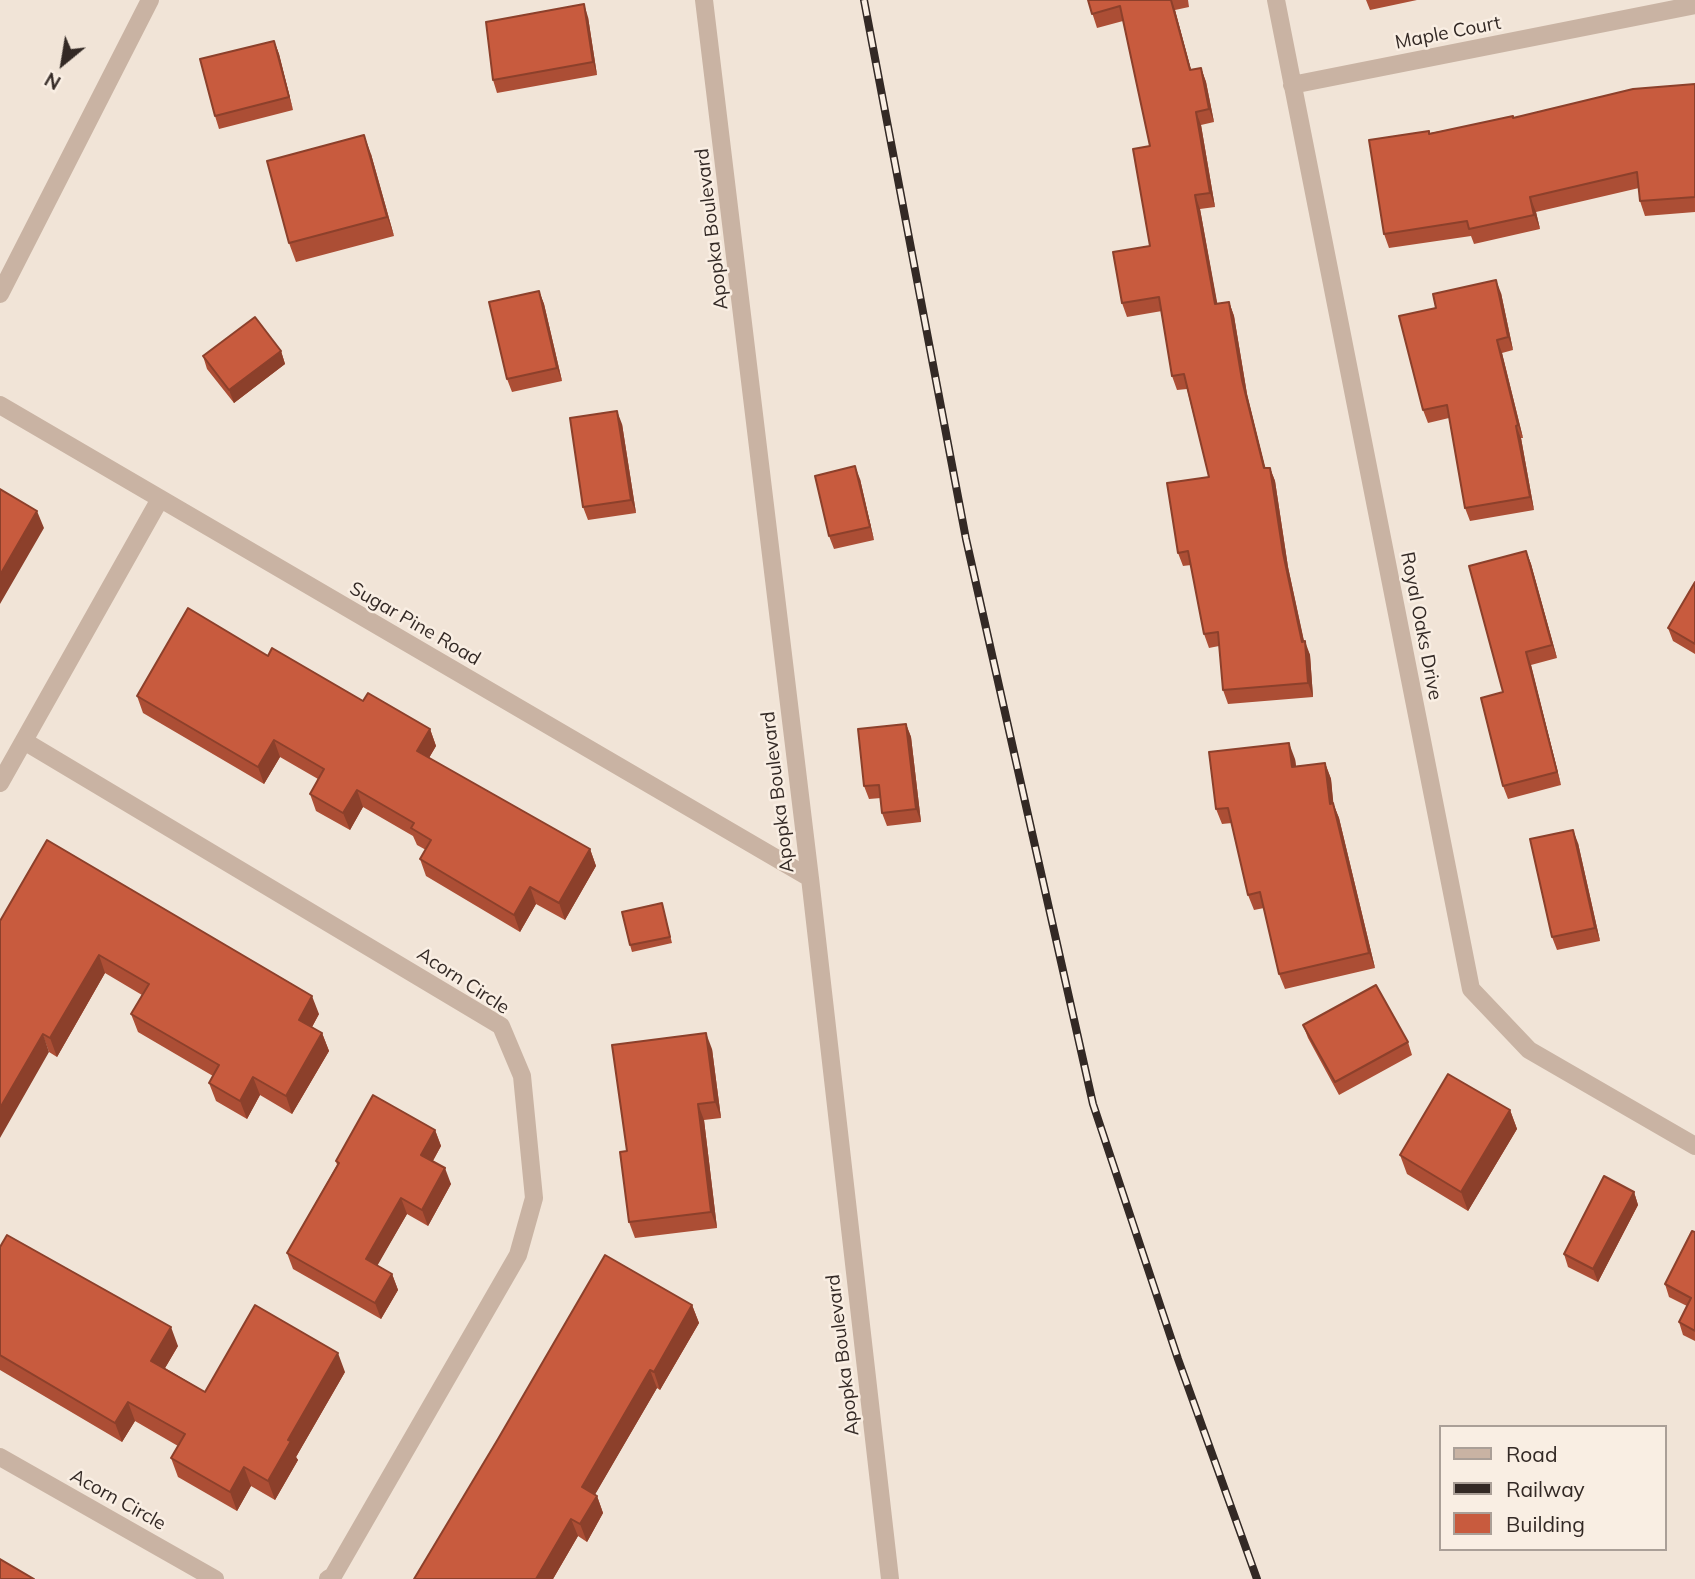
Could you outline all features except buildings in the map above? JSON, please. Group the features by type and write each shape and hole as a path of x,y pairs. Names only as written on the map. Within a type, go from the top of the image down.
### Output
{"street":[{"path":"0,293 150,0"},
{"name":"Apopka Boulevard","path":"704,0 810,878 890,1579"},
{"name":"Royal Oaks Drive","path":"1276,0 1471,989 1529,1050 1695,1146"},
{"name":"Maple Court","path":"1292,85 1695,5"},
{"name":"Sugar Pine Road","path":"0,405 810,878"},
{"path":"0,783 160,499"},
{"name":"Acorn Circle","path":"24,741 501,1026 522,1076 534,1198 518,1255 333,1576 328,1579"},
{"name":"Acorn Circle","path":"0,1457 215,1579"}],"railway":[{"path":"864,0 966,539 1093,1104 1178,1359 1257,1579"}]}
